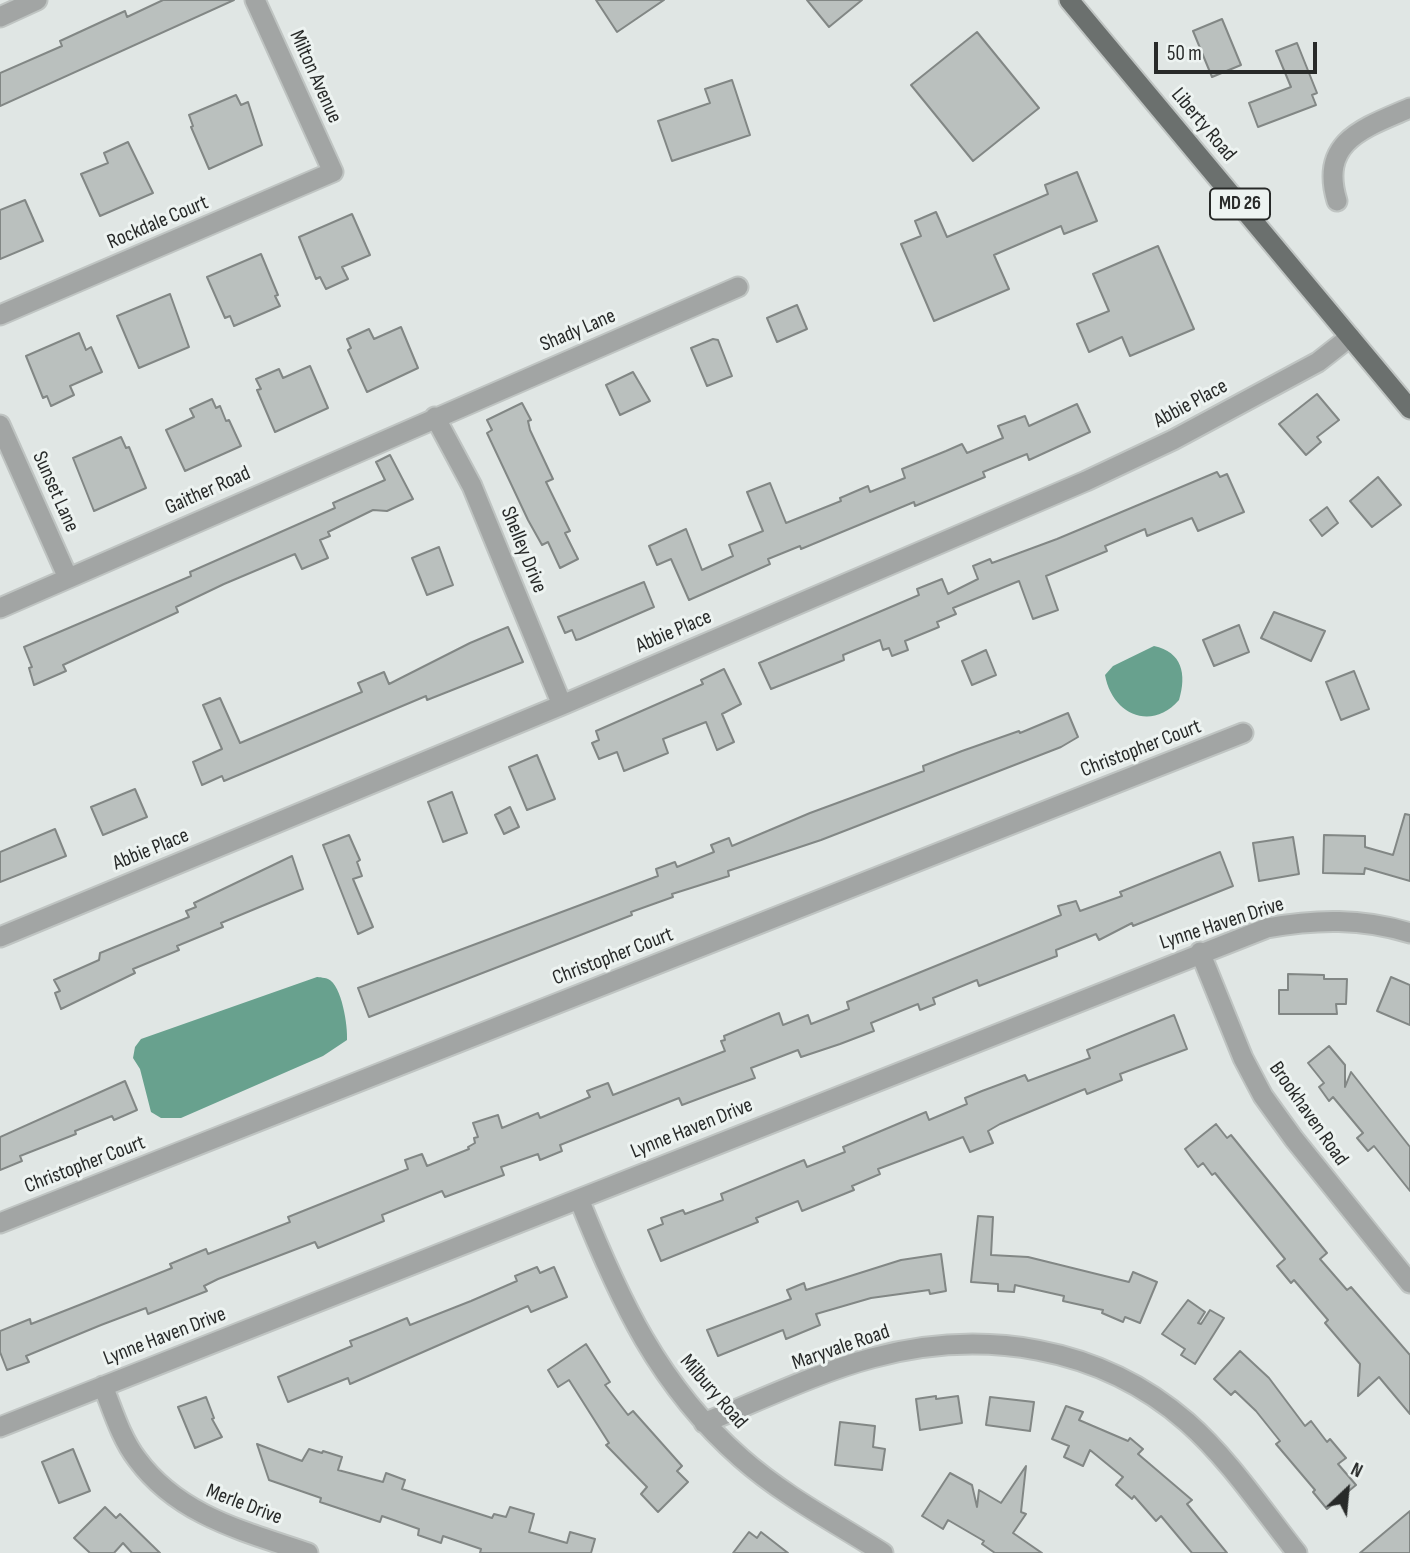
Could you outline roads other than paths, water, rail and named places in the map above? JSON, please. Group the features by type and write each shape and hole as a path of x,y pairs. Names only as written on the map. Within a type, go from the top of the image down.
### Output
{"main road":[{"name":"Liberty Road","path":"1069,0 1410,409"}],"street":[{"path":"0,17 37,0"},
{"name":"Milton Avenue","path":"255,0 333,172"},
{"path":"1336,201 1331,180 1338,152 1350,138 1410,108"},
{"name":"Rockdale Court","path":"0,315 333,172"},
{"name":"Shady Lane","path":"435,417 738,287"},
{"name":"Abbie Place","path":"0,937 562,705 1086,481 1173,440 1318,362 1350,337"},
{"name":"Gaither Road","path":"0,608 435,417"},
{"name":"Shelley Drive","path":"435,417 472,486 562,705"},
{"name":"Sunset Lane","path":"0,425 68,578"},
{"name":"Christopher Court","path":"0,1223 1243,733"},
{"name":"Lynne Haven Drive","path":"0,1427 1200,952 1267,928 1307,921 1346,920 1388,926 1410,933"},
{"name":"Brookhaven Road","path":"1200,952 1243,1058 1263,1096 1294,1139 1410,1283"},
{"name":"Milbury Road","path":"579,1199 629,1316 648,1348 704,1423 743,1460 782,1489 883,1553"},
{"name":"Maryvale Road","path":"704,1423 869,1358 906,1349 949,1343 993,1343 1037,1349 1082,1361 1160,1401 1189,1423 1297,1553"},
{"name":"Merle Drive","path":"103,1386 122,1434 136,1458 175,1499 201,1515 308,1553"}]}
